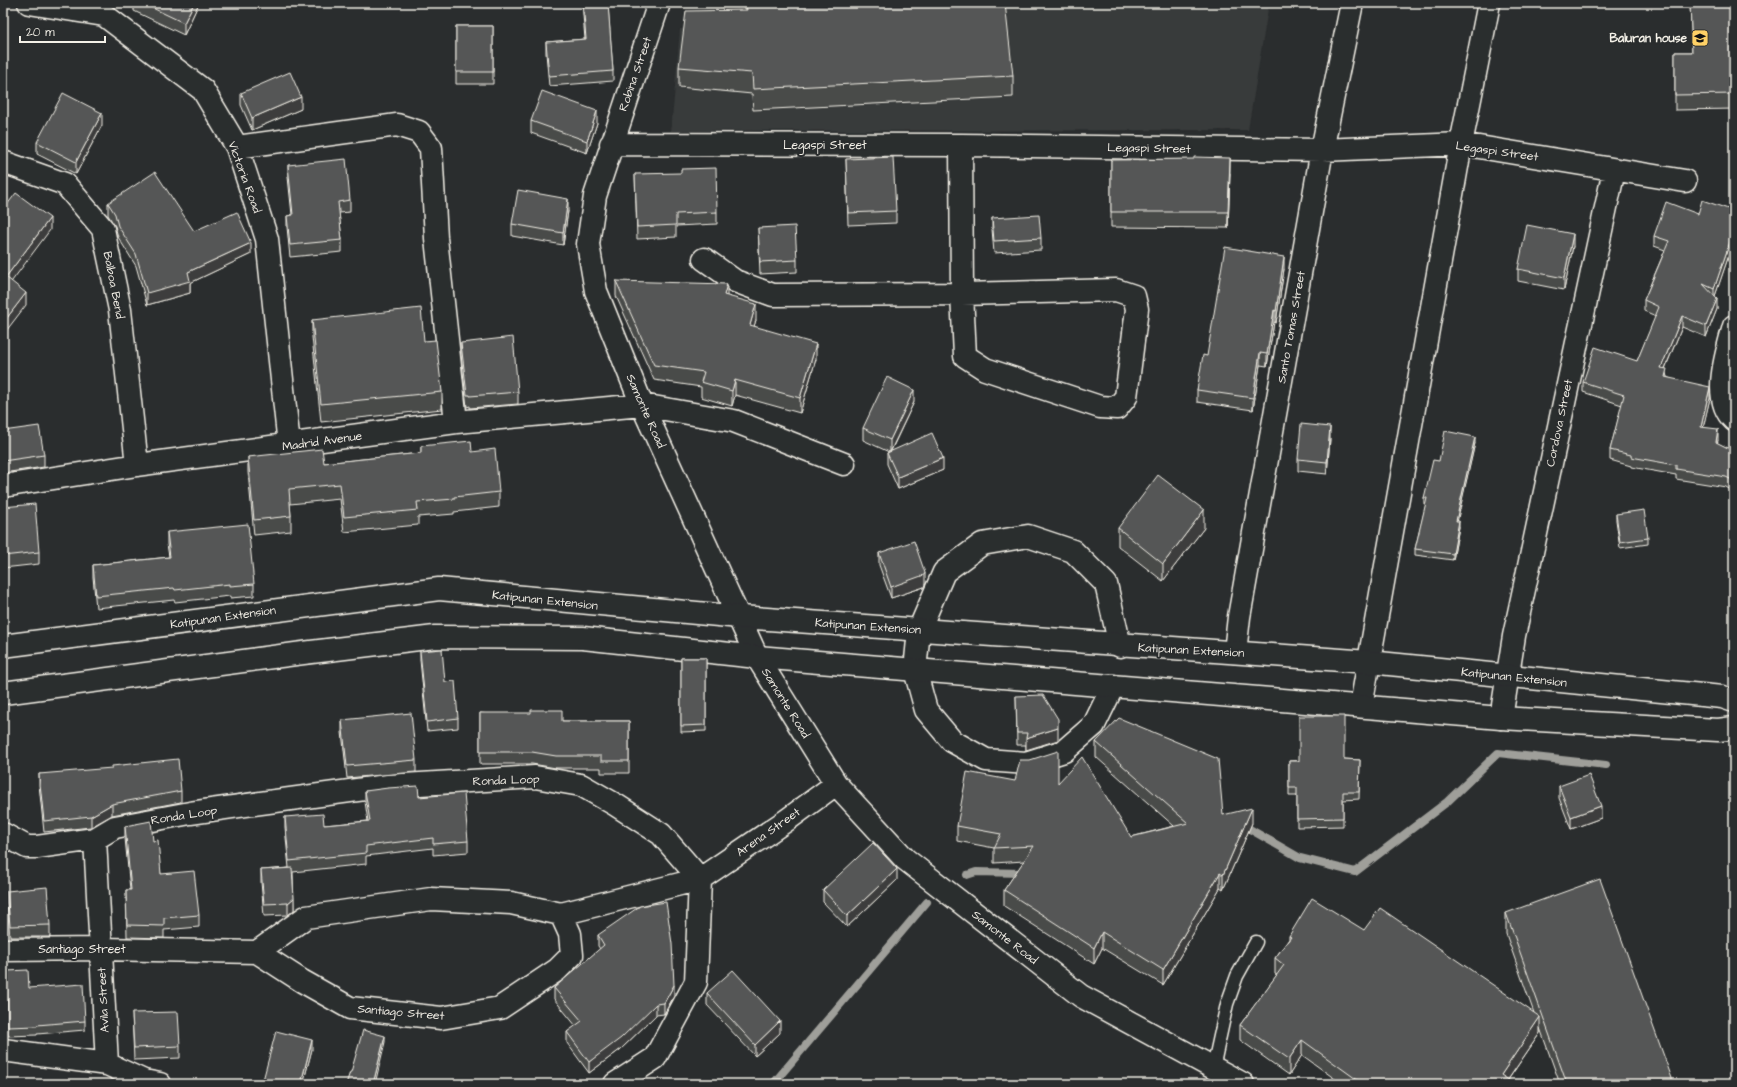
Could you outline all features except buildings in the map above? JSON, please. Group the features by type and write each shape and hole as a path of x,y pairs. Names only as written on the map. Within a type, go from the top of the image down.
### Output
{"street":[{"name":"Victoria Road","path":"29,3 106,9 203,90 237,147 267,239 289,445"},
{"name":"Robina Street","path":"611,144 659,3"},
{"name":"Santo Tomas Street","path":"1234,652 1322,150 1352,3"},
{"path":"1361,706 1461,144 1489,3"},
{"path":"237,147 397,124 419,132 431,148 436,238 456,422"},
{"name":"Legaspi Street","path":"611,144 961,145 1322,150 1461,144 1685,181"},
{"name":"Samonte Road","path":"611,144 595,196 588,244 596,291 642,405 757,657 836,784 905,859 1081,996 1243,1084"},
{"path":"704,259 735,281 773,295 962,294 1116,290 1134,296 1138,309 1126,397 1117,408 1100,408 985,369 965,356 962,294 961,145"},
{"name":"Balboa Bend","path":"3,162 65,184 103,229 120,310 137,465"},
{"name":"Cordova Street","path":"1501,718 1514,636 1614,170"},
{"path":"1734,326 1724,363 1722,391 1729,416 1734,420"},
{"name":"Madrid Avenue","path":"3,486 137,465 456,422 642,405 734,421 844,464"},
{"path":"1112,686 1094,725 1064,751 1026,763 986,760 952,741 926,710 915,670 919,630 944,572 982,544 1028,536 1073,551 1106,584 1120,646"},
{"name":"Katipunan Extension","path":"3,646 439,589 740,617 1120,646 1234,652 1369,662 1508,677 1722,696 1734,701"},
{"path":"3,693 435,637 583,638 757,657 1501,718 1718,730 1734,728"},
{"name":"Ronda Loop","path":"95,840 115,827 268,802 387,786 536,777 581,785 616,805 661,834 700,879"},
{"name":"Arena Street","path":"700,879 836,784"},
{"path":"3,834 27,847 95,840"},
{"name":"Avila Street","path":"95,840 107,1064"},
{"path":"257,952 306,917 431,899 511,903 561,914 700,879 696,982 655,1058 615,1084"},
{"name":"Santiago Street","path":"3,950 101,949 257,952 302,981 350,1008 441,1018 500,1008 557,970 572,955 570,934 561,914"},
{"path":"3,1050 107,1064 144,1081 160,1084"}],"lane":[{"path":"1213,1068 1227,1004 1237,976 1256,942"}],"shaded area":[{"path":"966,3 1269,3 1248,130 671,131 680,29"}],"waterway":[{"path":"1241,824 1300,858 1355,872 1447,802 1498,753 1606,765"},
{"path":"967,875 976,872 1024,873"},
{"path":"773,1084 927,902"}],"place":[{"name":"Baluran house","path":"1700,38"}]}
